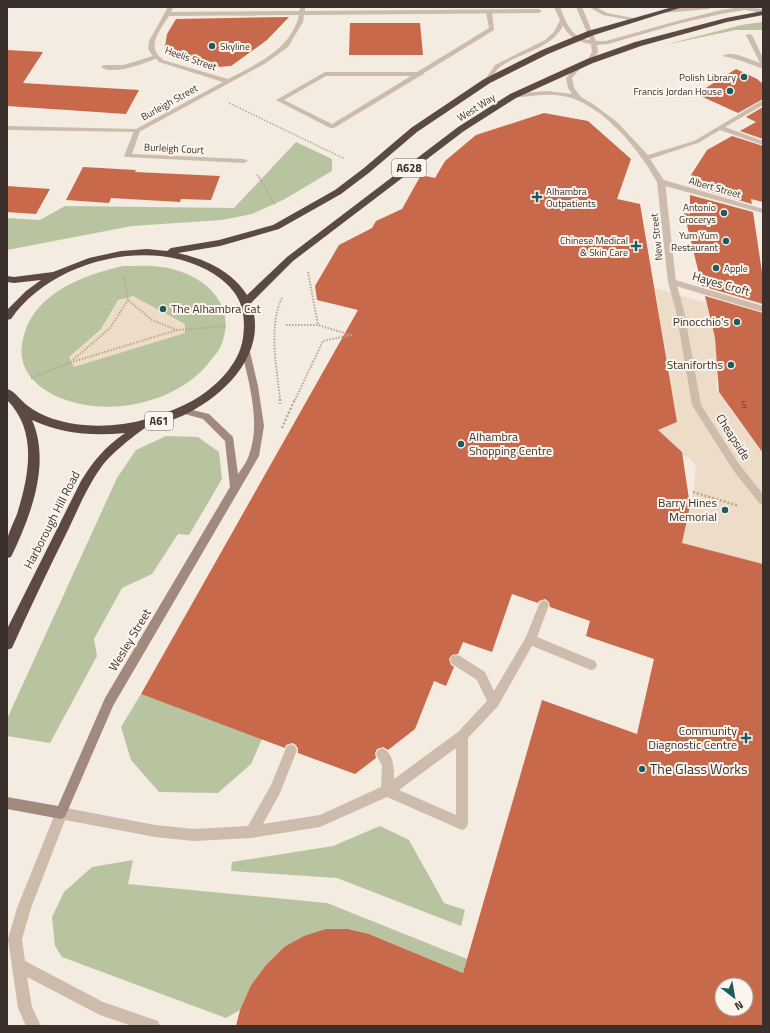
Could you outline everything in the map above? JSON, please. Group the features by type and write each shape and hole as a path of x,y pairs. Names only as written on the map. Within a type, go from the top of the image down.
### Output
{"highway":[{"name":"West Way","path":"160,253 220,243 276,227 315,206 368,170 414,130 487,81 591,33 680,7"},
{"name":"West Way","path":"246,302 290,259 461,129 513,96 580,65 638,44 692,28 763,12"},
{"name":"A61","path":"7,279 14,280 54,274 78,264 105,256 132,253 160,253 187,257 211,267 231,280 246,302 250,314 251,333 246,352 232,373 211,394 184,411 144,425 109,430 75,429 44,421 20,407 7,393"},
{"name":"A61","path":"7,317 28,294 54,274"},
{"name":"Harborough Hill Road","path":"7,553 25,506 32,480 34,460 34,444 30,427 20,407"},
{"name":"Harborough Hill Road","path":"7,644 24,606 85,484 98,463 113,447 144,425"}],"street":[{"name":"Heelis Street","path":"171,7 152,41 151,48 156,57 161,61 227,81"},
{"path":"557,7 569,34 576,39"},
{"path":"579,7 594,43 595,52 590,61"},
{"path":"592,7 605,14 635,19"},
{"name":"West Way","path":"664,11 709,7"},
{"name":"West Way","path":"576,39 594,43 606,43 679,22 721,12 745,8 763,12"},
{"path":"167,14 303,10 489,12 538,11"},
{"name":"Burleigh Street","path":"7,128 137,131 264,62 286,46 300,22 303,10"},
{"path":"421,74 325,74 279,100 332,127 421,74 492,29 489,12"},
{"path":"487,81 497,66 547,41 556,33 563,20"},
{"path":"749,35 763,66"},
{"path":"726,56 740,58 763,66"},
{"path":"104,67 125,67 156,57"},
{"name":"New Street","path":"580,65 569,78 571,88 579,99 610,120 646,158 655,169 661,182 672,282 680,311 697,405"},
{"name":"New Street","path":"513,96 540,93 557,94 579,99"},
{"path":"646,158 696,142 763,102"},
{"path":"720,128 763,143"},
{"name":"Burleigh Court","path":"137,131 128,156 244,161"},
{"name":"Albert Street","path":"661,182 763,211"},
{"name":"Hayes Croft","path":"672,282 763,309"},
{"name":"Wesley Street","path":"61,813 109,702 254,456 259,426 254,386 246,352"},
{"name":"Cheapside","path":"697,405 736,467 763,502"},
{"path":"184,411 206,416 230,440 236,487"},
{"path":"7,803 155,831 194,835 251,832 320,821 387,791 462,736 494,702 530,640 544,605"},
{"path":"530,640 591,665"},
{"path":"456,660 481,676 494,702"},
{"path":"387,791 462,824 462,736"},
{"path":"251,832 276,789 290,750"},
{"path":"382,754 388,765 387,791"},
{"path":"34,1026 25,1008 15,939 24,908 61,813"},
{"path":"18,965 100,1008 153,1026"}],"path":[{"path":"207,92 368,170"},
{"path":"261,179 275,206"},
{"path":"124,274 128,300 152,320 177,330"},
{"path":"311,287 318,325"},
{"path":"281,409 274,326 277,308 284,295"},
{"path":"72,362 110,328 128,300"},
{"path":"279,434 323,341 351,335 318,325 286,325"},
{"path":"31,378 72,362 177,330 226,326"},
{"path":"693,492 742,507"}],"green space":[{"path":"763,22 763,30 736,30 664,45 741,25"},
{"path":"296,142 332,159 332,171 283,200 252,214 222,220 132,226 7,250 7,218 40,220 65,206 234,208"},
{"path":"123,266 162,267 177,270 204,284 214,293 221,305 225,318 225,332 219,350 198,374 182,386 165,395 145,402 125,406 105,407 85,405 66,400 52,394 34,381 29,375 22,359 21,352 24,335 30,320 39,307 63,288 78,280"},
{"path":"166,436 198,437 219,452 222,479 189,535 178,534 152,574 122,588 94,639 97,656 50,743 7,736 7,719 117,478 136,450"},
{"path":"141,694 262,739 251,764 218,793 159,792 131,760 121,727"},
{"path":"380,826 409,840 444,903 465,910 461,926 337,878 231,871 232,862 333,846"},
{"path":"133,860 128,884 327,903 467,959 463,973 369,934 348,929 326,929 284,947 266,965 251,985 240,1010 226,1018 62,957 55,946 52,917 64,892 92,867"}],"shaded area":[{"path":"655,288 706,303 715,339 718,371 716,388 738,420 763,451 763,564 680,543 689,501 691,502 694,489 696,466 688,457 609,435 668,422 671,425 677,422 676,417 672,416 674,407 673,399 670,399 659,374 669,375"},
{"path":"133,296 185,324 185,333 74,367 69,357 101,329 118,300"}],"building":[{"name":"Skyline","path":"289,17 267,40 231,66 201,66 164,53 167,34 176,19"},
{"path":"350,23 420,23 423,55 349,55"},
{"path":"7,50 43,52 23,83 139,90 126,114 7,106"},
{"name":"Francis Jordan House","path":"736,69 757,79 763,84 763,99 738,113 696,94"},
{"path":"763,107 763,139 740,131 756,122 746,117"},
{"name":"Alhambra Shopping Centre","path":"544,113 588,121 631,159 617,199 640,204 677,422 658,430 682,452 690,506 682,543 763,564 763,1026 236,1026 240,1010 251,985 266,965 284,947 304,936 326,929 348,929 369,934 463,973 542,700 637,734 654,659 586,636 590,621 550,607 549,602 545,599 539,601 538,603 512,594 492,652 463,642 458,654 452,655 449,659 451,665 454,667 446,686 434,681 415,729 388,750 383,747 377,749 375,753 376,758 355,774 298,753 296,745 292,743 286,745 285,748 141,694 358,310 317,300 315,286 339,245 372,228 376,221 402,209 421,175 435,178 445,161 476,135"},
{"path":"732,136 763,146 763,202 751,199 752,204 691,186 691,175 707,150"},
{"path":"83,167 136,170 135,172 220,176 211,200 181,199 180,202 111,198 109,203 66,200"},
{"path":"7,186 50,189 36,214 7,212"},
{"path":"690,195 753,212 763,279 763,304 702,286 684,213 690,214"},
{"path":"705,296 763,313 763,453 719,392 715,338"}],"place":[{"name":"Skyline","path":"212,46"},
{"name":"Polish Library","path":"744,77"},
{"name":"Francis Jordan House","path":"730,91"},
{"name":"Alhambra Outpatients","path":"537,197"},
{"name":"Antonio Grocerys","path":"724,213"},
{"name":"Yum Yum Restaurant","path":"726,241"},
{"name":"Chinese Medical & Skin Care","path":"636,246"},
{"name":"Apple","path":"716,268"},
{"name":"The Alhambra Cat","path":"163,309"},
{"name":"Pinocchio's","path":"737,322"},
{"name":"Staniforths","path":"731,365"},
{"name":"Alhambra Shopping Centre","path":"461,444"},
{"name":"Barry Hines Memorial","path":"725,510"},
{"name":"Community Diagnostic Centre","path":"746,738"},
{"name":"The Glass Works","path":"642,769"}]}
